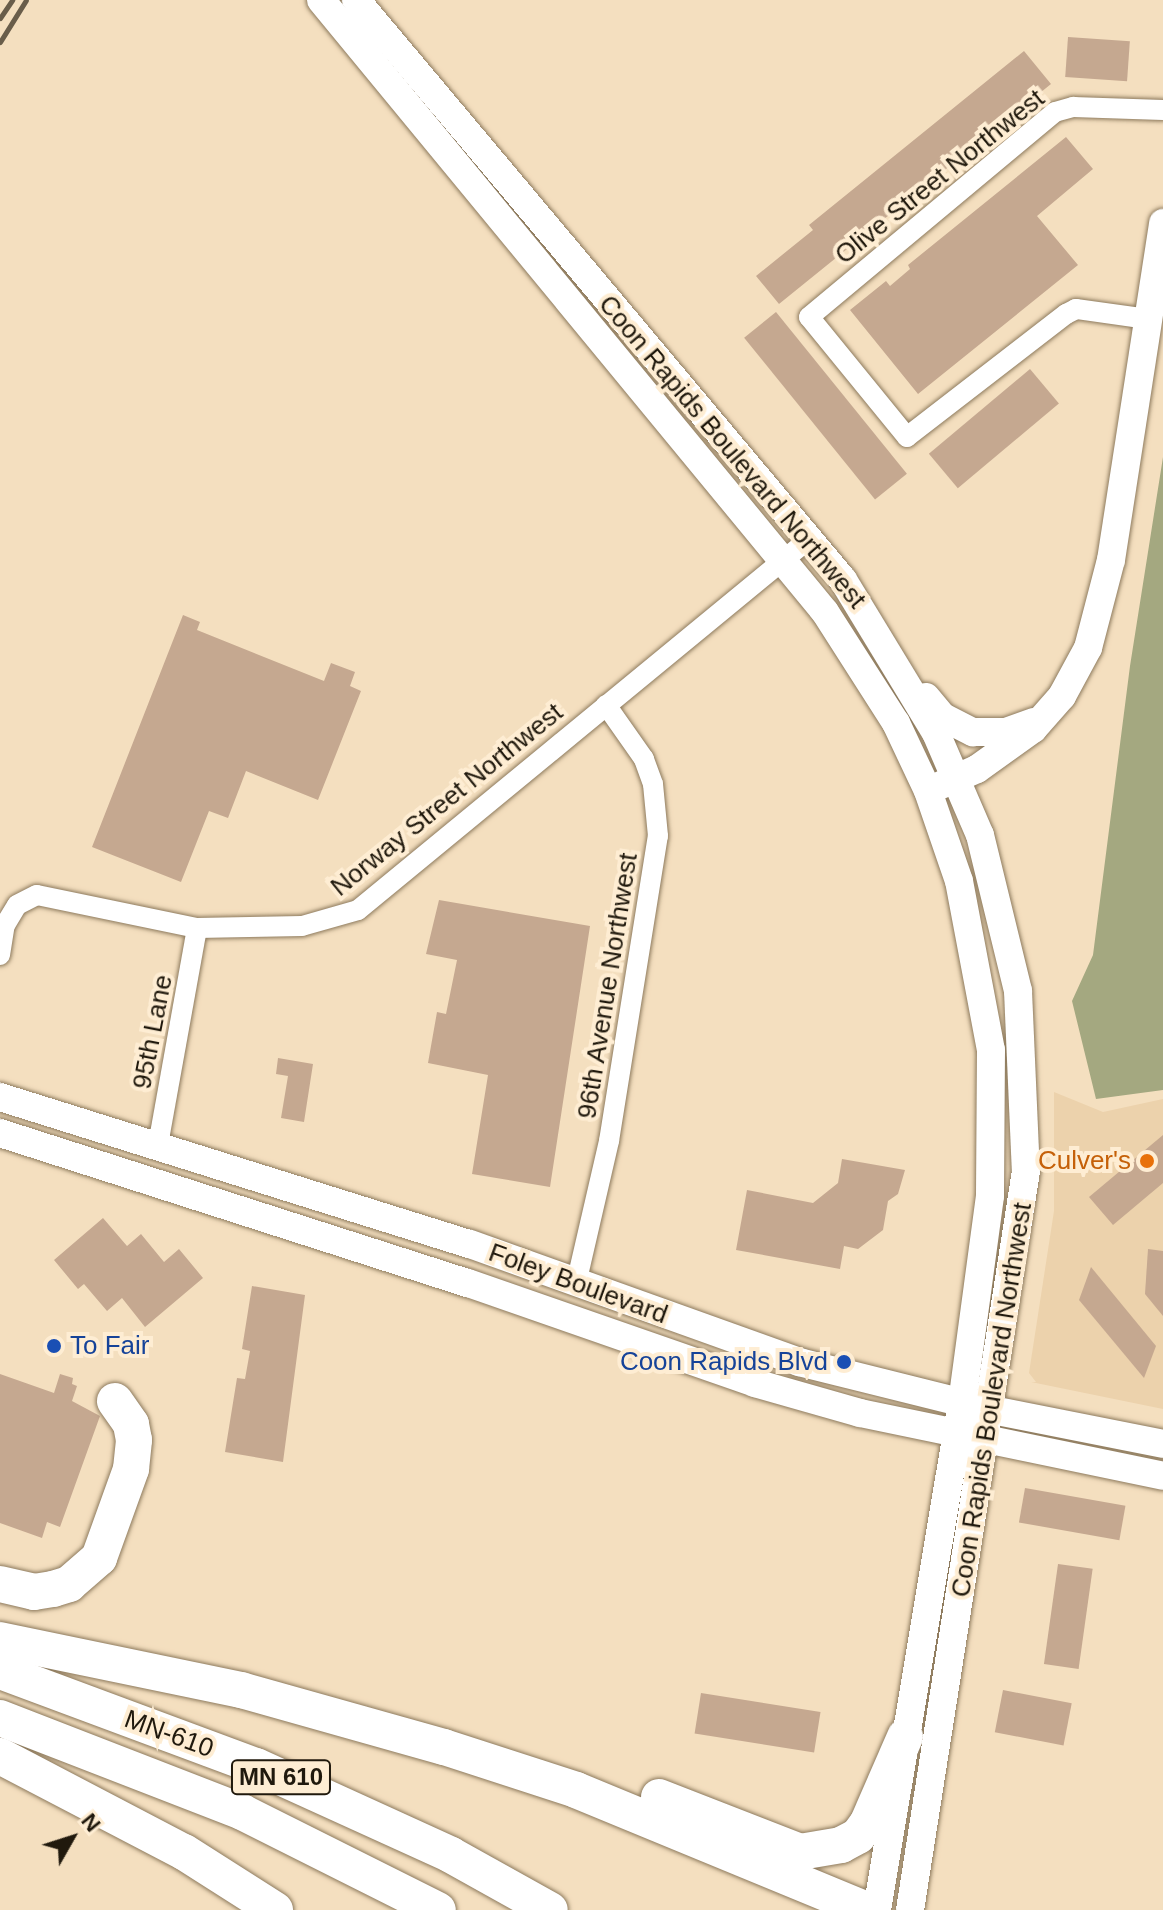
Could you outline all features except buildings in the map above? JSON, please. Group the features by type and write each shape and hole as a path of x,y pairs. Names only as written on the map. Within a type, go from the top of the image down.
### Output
{"highway":[{"path":"0,1584 34,1592 53,1589 69,1584 99,1558 131,1469 134,1440 131,1424 115,1401"},
{"path":"0,1640 241,1690 446,1724 800,1852 841,1845 858,1836 905,1737"},
{"name":"MN-610","path":"0,1671 256,1766 451,1855 550,1910"},
{"path":"241,1690 576,1790 867,1910"},
{"name":"MN-610","path":"0,1718 242,1812 438,1910"},
{"path":"0,1756 184,1852 275,1910"}],"main road":[{"name":"Coon Rapids Boulevard Northwest","path":"321,0 783,559 874,685 928,791 967,909 991,1050 990,1196 962,1402 877,1910"},
{"name":"Coon Rapids Boulevard Northwest","path":"356,0 809,539 887,646 957,778 996,891 1024,1040 1026,1171 988,1441 910,1910"},
{"path":"928,791 1017,743 1051,711 1076,674 1102,607 1163,223"},
{"path":"887,646 915,685 957,726 986,734 1006,732 1051,711"},
{"name":"Foley Boulevard","path":"0,1097 470,1244 611,1298 799,1362 992,1410 1163,1444"},
{"name":"Foley Boulevard","path":"0,1133 468,1283 649,1348 860,1413 1163,1476"}],"street":[{"name":"Olive Street Northwest","path":"1148,319 1076,309 1059,317 907,437 809,317 1055,112 1073,107 1163,110"},
{"name":"Norway Street Northwest","path":"0,955 5,925 17,905 37,895 197,928 302,926 358,910 809,539"},
{"name":"96th Avenue Northwest","path":"576,1284 609,1141 658,836 653,784 644,759 606,705"},
{"name":"95th Lane","path":"158,1145 197,928"}],"shaded area":[{"path":"1054,1092 1103,1112 1163,1099 1163,1409 1031,1382 1036,1382 1029,1373 1054,1211"}],"green space":[{"path":"1163,457 1163,1090 1096,1099 1072,1001 1093,955 1130,666"}],"railway":[{"path":"0,18 12,0"},
{"path":"0,42 26,0"}],"place":[{"name":"Culver's","path":"1147,1161"},
{"name":"To Fair","path":"54,1346"},
{"name":"Coon Rapids Blvd","path":"844,1362"}]}
